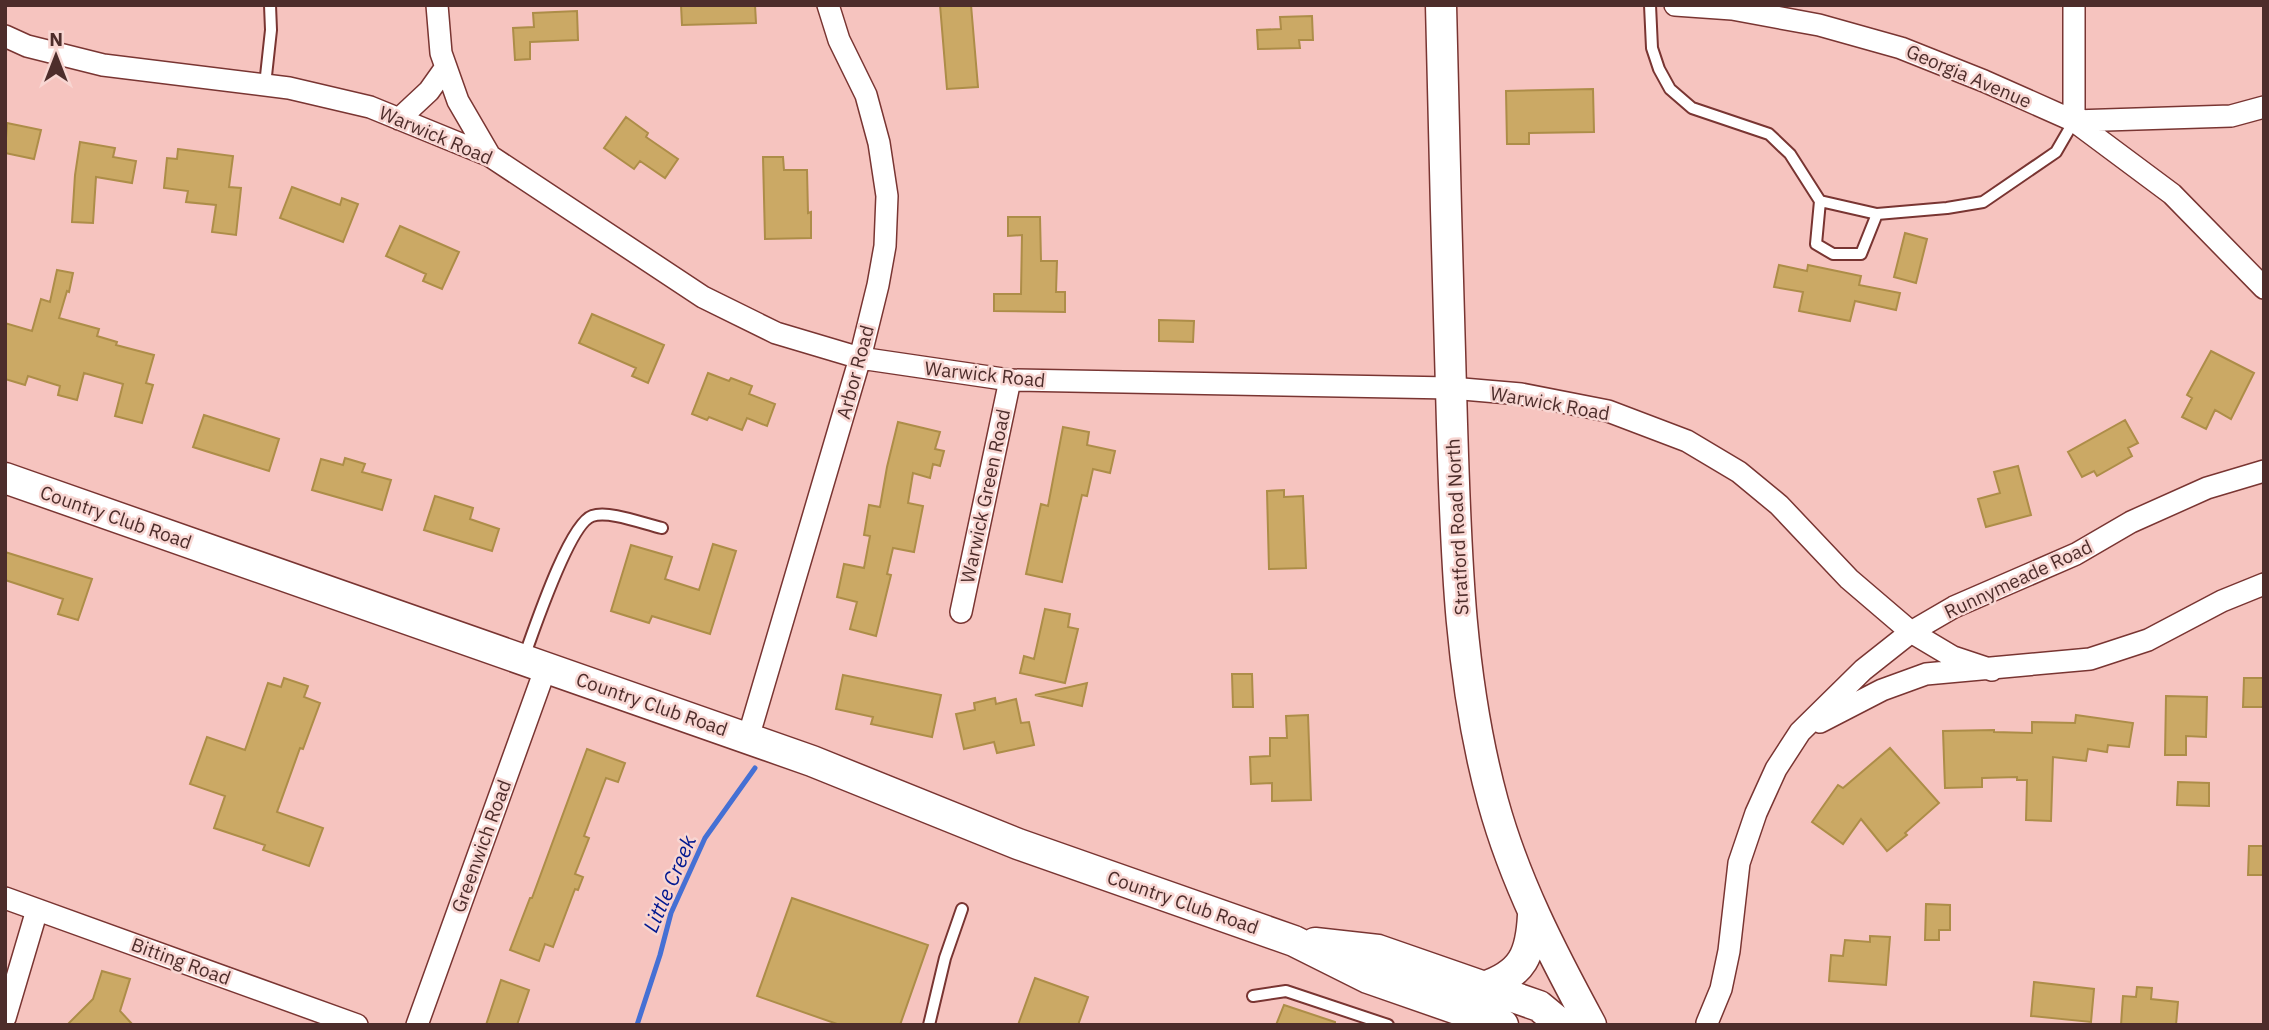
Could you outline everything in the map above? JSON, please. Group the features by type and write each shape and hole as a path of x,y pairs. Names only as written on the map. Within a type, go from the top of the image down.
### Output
{"main road":[{"name":"Stratford Road North","path":"1441,5 1458,581 1468,687 1481,756 1505,842 1533,915 1591,1025"},
{"name":"Country Club Road","path":"5,478 812,761 1018,844 1294,941 1368,978 1459,1016 1503,1025"},
{"path":"1484,987 1509,976 1520,966 1532,939 1533,915"},
{"name":"Country Club Road","path":"1294,941 1378,950 1539,1006 1562,1025"}],"street":[{"path":"437,5 441,53 458,101 491,156"},
{"name":"Arbor Road","path":"748,738 860,358 883,259 887,196 879,143 866,95 839,40 828,5"},
{"name":"Georgia Avenue","path":"1675,5 1732,9 1819,25 1901,48 2074,121 2231,116 2264,107"},
{"path":"2074,5 2074,121 2172,194 2264,288"},
{"name":"Warwick Road","path":"5,36 27,46 103,65 289,88 370,107 491,156 703,297 776,333 860,358 1010,380 1451,388 1521,394 1608,411 1687,442 1740,472 1779,505 1849,579 1910,632 1953,657 1992,670"},
{"path":"399,119 429,91 446,67"},
{"name":"Warwick Green Road","path":"961,612 1010,380"},
{"name":"Runnymeade Road","path":"1707,1023 1721,989 1729,951 1739,863 1776,769 1800,732 1863,670 1910,632 1954,607 2076,554 2131,522 2207,488 2264,471"},
{"name":"Runnymeade Road","path":"1800,732 1882,690 1926,674 2090,659 2148,640 2222,601 2264,584"},
{"name":"Greenwich Road","path":"416,1025 535,663"},
{"name":"Bitting Road","path":"5,898 357,1025"},
{"path":"5,1018 37,909"}],"lane":[{"path":"265,85 271,30 270,5"},
{"path":"1650,5 1652,48 1670,89 1692,108 1769,134 1790,154 1820,201 1816,244 1833,254 1861,254 1877,214"},
{"path":"1820,201 1877,214 1983,202 2056,152 2074,121"},
{"path":"535,663 567,548 580,525 590,516 604,513 662,528"},
{"path":"929,1025 945,958 962,909"},
{"path":"1253,996 1286,991 1388,1025"}],"building":[{"path":"681,5 755,5 756,23 682,25"},
{"path":"940,5 971,5 978,87 947,89"},
{"path":"577,11 578,40 530,42 530,59 515,60 513,28 534,27 533,13"},
{"path":"1312,16 1313,40 1299,40 1300,48 1258,49 1257,30 1281,29 1280,17"},
{"path":"1593,89 1594,132 1529,133 1529,144 1507,144 1506,91"},
{"path":"626,117 648,133 646,137 678,159 665,178 640,161 634,169 604,148"},
{"path":"7,123 41,130 34,159 5,153"},
{"path":"80,142 115,148 113,157 136,161 132,183 96,177 93,223 72,222"},
{"path":"178,149 233,156 229,187 241,188 236,235 212,232 216,205 186,202 188,191 164,188 167,158 177,159"},
{"path":"763,157 783,157 784,170 807,170 811,238 765,239"},
{"path":"292,187 340,205 342,198 358,204 343,242 280,218"},
{"path":"1008,217 1040,217 1041,261 1057,261 1056,292 1065,292 1065,312 994,311 994,294 1021,294 1022,235 1008,236"},
{"path":"400,226 459,252 442,289 423,281 426,274 386,256"},
{"path":"1905,233 1927,239 1916,283 1894,277"},
{"path":"1779,265 1807,271 1808,265 1861,276 1859,285 1900,293 1896,310 1855,301 1850,321 1799,311 1803,292 1774,287"},
{"path":"57,270 73,273 59,318 99,329 97,336 117,342 116,345 154,355 146,383 153,385 142,423 115,416 123,384 84,373 77,400 58,395 60,386 28,376 25,385 5,379 5,323 32,331 41,299 50,302"},
{"path":"592,314 664,345 648,383 632,376 636,368 579,343"},
{"path":"1159,320 1194,321 1193,342 1159,341"},
{"path":"2211,351 2254,373 2231,419 2215,410 2206,429 2182,417 2192,398 2187,395"},
{"path":"708,373 752,386 749,394 775,404 767,426 747,418 742,430 709,417 707,420 692,414"},
{"path":"204,415 279,439 269,471 193,447"},
{"path":"2125,420 2138,443 2128,448 2132,456 2097,476 2094,471 2082,477 2068,452"},
{"path":"898,422 940,432 935,449 944,451 940,466 933,464 930,478 913,473 908,503 923,506 914,552 893,548 887,574 891,575 876,636 850,629 857,602 837,597 844,564 864,568 870,536 864,535 869,505 880,507"},
{"path":"1063,427 1089,432 1087,445 1115,451 1110,473 1093,469 1087,496 1082,495 1062,582 1026,574 1041,504 1048,506"},
{"path":"345,458 365,464 362,472 391,480 382,510 312,490 321,459 343,465"},
{"path":"2018,466 2031,515 1986,527 1978,499 2000,493 1994,472"},
{"path":"1284,490 1284,497 1303,496 1306,568 1269,569 1267,491"},
{"path":"435,496 473,508 470,519 499,529 492,551 424,530"},
{"path":"713,544 736,551 710,634 652,616 649,623 611,611 631,545 672,557 665,579 699,590"},
{"path":"5,552 92,579 78,620 58,614 63,599 5,580"},
{"path":"1045,609 1070,614 1068,627 1078,629 1065,683 1020,673 1024,656 1034,659"},
{"path":"1232,674 1252,674 1253,707 1233,707"},
{"path":"843,675 941,695 932,737 871,724 873,717 836,709"},
{"path":"284,678 308,686 304,697 320,703 277,812 323,828 309,866 263,850 265,845 214,828 225,796 190,784 207,737 245,750 268,683 281,687"},
{"path":"2244,678 2264,678 2264,707 2243,707"},
{"path":"1087,683 1082,706 1035,695"},
{"path":"2166,696 2207,697 2206,737 2186,736 2186,755 2165,755"},
{"path":"995,698 996,704 1016,699 1021,723 1029,722 1034,745 997,753 994,742 964,749 956,714 975,710 974,703"},
{"path":"1308,715 1311,800 1272,801 1272,783 1251,784 1250,757 1270,756 1270,738 1287,738 1286,716"},
{"path":"2076,715 2133,723 2129,747 2108,745 2107,752 2088,749 2086,761 2053,757 2051,821 2026,820 2027,780 2017,780 2017,777 1982,778 1982,787 1945,788 1943,731 1994,730 2032,733 2032,722 2075,723"},
{"path":"1890,748 1939,803 1905,833 1907,835 1887,851 1861,819 1843,844 1812,822 1838,785 1843,788"},
{"path":"587,749 625,763 618,782 606,778 584,836 589,838 575,874 583,877 578,890 575,889 553,947 545,944 539,961 510,950"},
{"path":"2178,782 2209,783 2209,806 2177,805"},
{"path":"2249,846 2264,846 2264,875 2248,875"},
{"path":"792,898 928,945 900,1025 840,1025 757,996"},
{"path":"1926,904 1950,905 1950,930 1939,930 1939,940 1925,940"},
{"path":"1870,936 1890,937 1886,985 1829,981 1831,955 1843,956 1845,940 1870,942"},
{"path":"102,971 130,979 120,1011 133,1025 67,1025 93,999"},
{"path":"1035,978 1088,997 1078,1025 1018,1025"},
{"path":"501,980 529,990 517,1025 486,1025"},
{"path":"2034,982 2094,989 2091,1022 2031,1016"},
{"path":"2137,987 2152,988 2151,999 2178,1002 2176,1025 2121,1025 2123,996 2136,997"},
{"path":"1284,1005 1335,1022 1335,1025 1276,1025"}],"waterway":[{"name":"Little Creek","path":"637,1025 671,913 705,838 755,768"}]}
